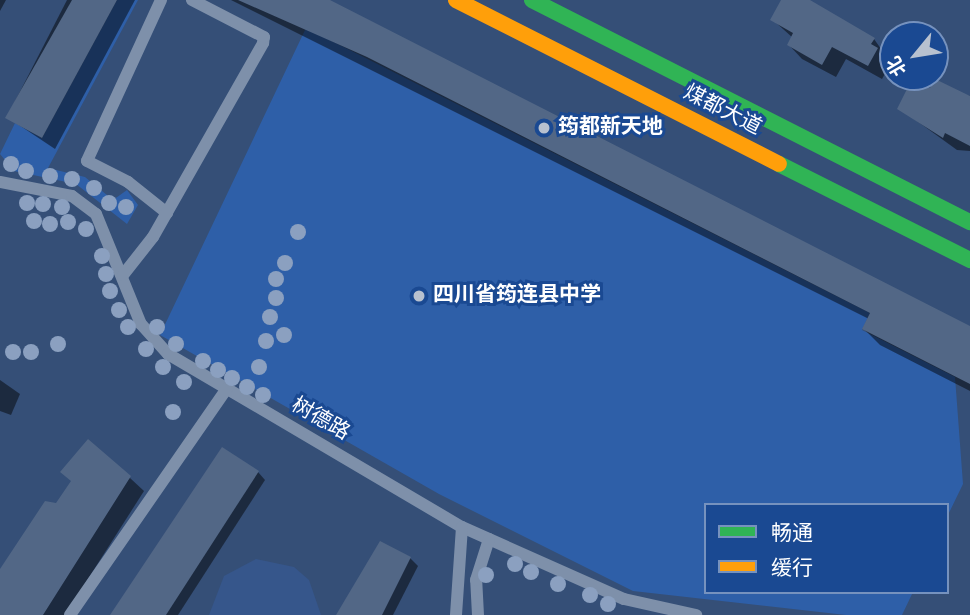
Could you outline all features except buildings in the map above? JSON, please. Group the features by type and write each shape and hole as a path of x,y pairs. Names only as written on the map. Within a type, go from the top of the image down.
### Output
{"main road":[{"name":"煤都大道","path":"456,0 970,260"},
{"name":"煤都大道","path":"532,0 970,222"},
{"path":"659,103 673,72"}],"lane":[{"path":"161,0 87,161 128,182 166,213"},
{"path":"123,275 166,213 264,37 192,0"},
{"name":"树德路","path":"0,182 72,196 96,214 151,340 227,388 462,527 624,599 696,615"},
{"path":"70,615 227,388"},
{"path":"456,615 462,527"},
{"path":"478,615 475,580 489,539"}],"shaded area":[{"path":"117,0 138,0 48,168 85,177 113,200 127,190 138,205 127,224 76,184 14,171 0,154 15,123 42,138"},
{"path":"306,28 870,313 862,330 955,377 963,484 949,513 949,503 704,503 704,594 912,594 902,615 846,615 633,591 439,494 160,335"},
{"path":"256,559 294,567 309,580 321,615 209,615 224,576"}],"traffic: fast":[{"path":"532,0 970,222"},
{"path":"779,164 970,260"}],"traffic: slow":[{"path":"456,0 779,164"}],"place":[{"name":"筠都新天地","path":"544,128"},
{"name":"四川省筠连县中学","path":"419,296"}]}
